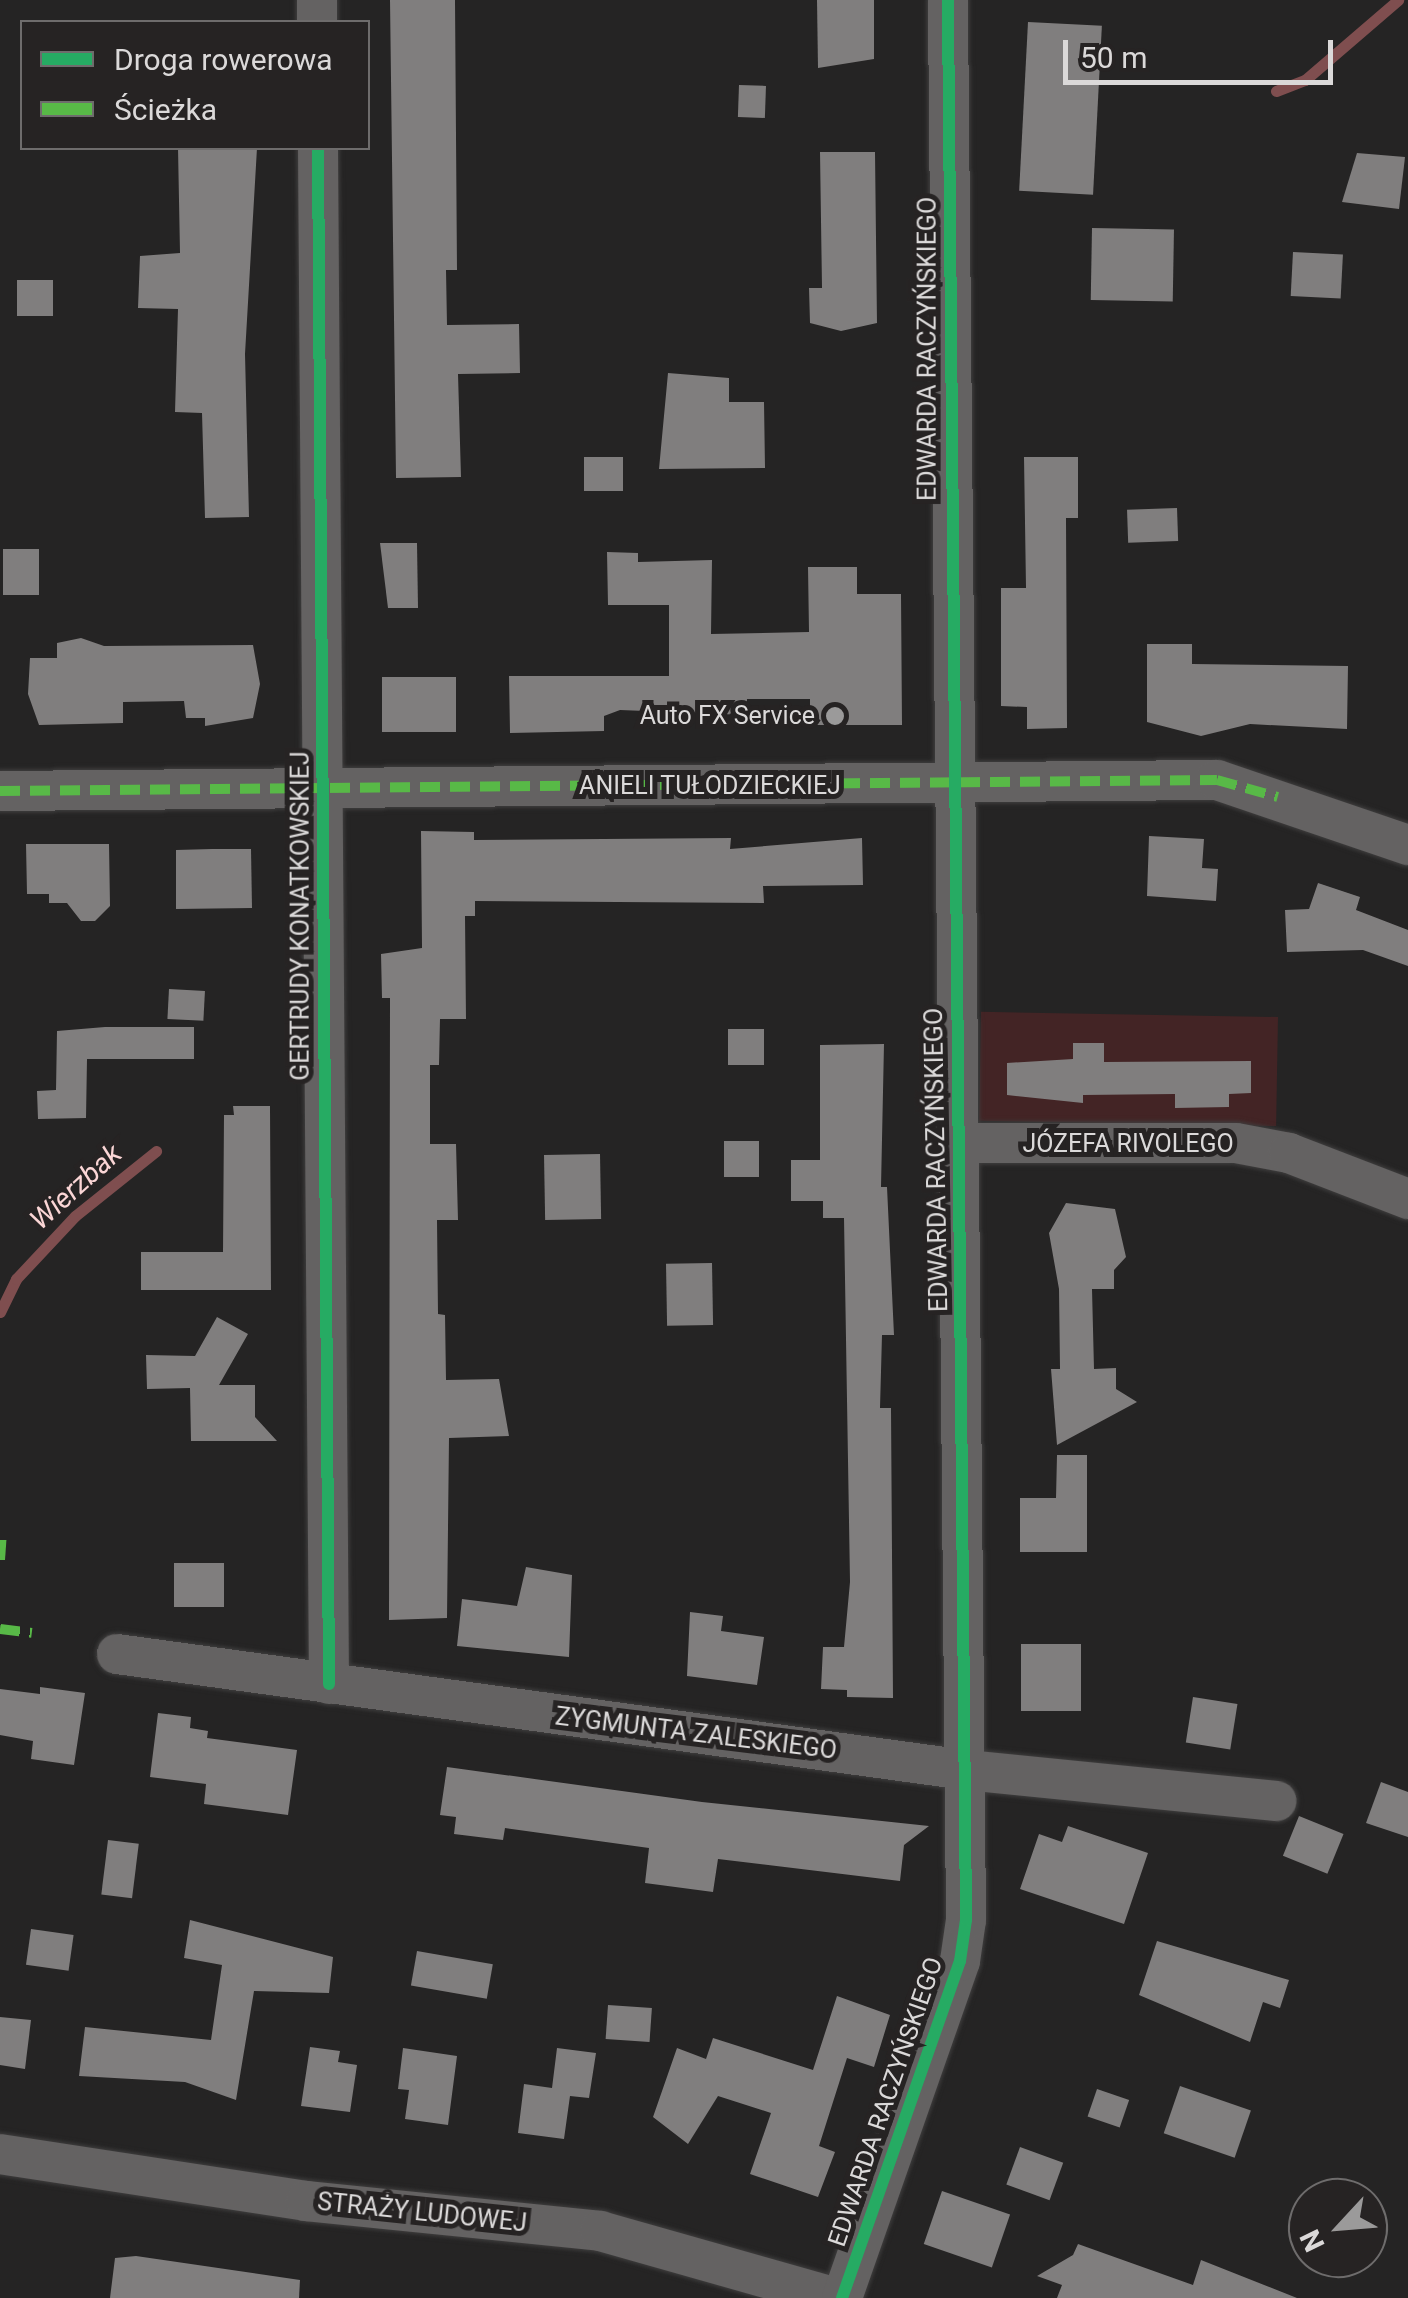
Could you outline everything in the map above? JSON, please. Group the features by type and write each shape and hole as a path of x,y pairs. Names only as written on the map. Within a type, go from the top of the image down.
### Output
{"street":[{"name":"EDWARDA RACZYŃSKIEGO","path":"840,2298 960,1961 966,1770 948,0"},
{"name":"GERTRUDY KONATKOWSKIEJ","path":"318,150 329,1684"},
{"name":"ANIELI TUŁODZIECKIEJ","path":"0,791 1217,780 1408,845"},
{"name":"JÓZEFA RIVOLEGO","path":"959,1143 1236,1144 1289,1153 1408,1199"},
{"name":"ZYGMUNTA ZALESKIEGO","path":"117,1654 966,1770 1276,1801"},
{"name":"STRAŻY LUDOWEJ","path":"0,2154 306,2201 600,2231 840,2298"}],"shaded area":[{"path":"981,1012 1278,1017 1276,1126 979,1121"}],"building":[{"path":"390,0 455,0 457,270 446,270 447,325 519,324 520,373 458,374 461,477 396,478"},
{"path":"817,0 874,0 874,59 818,68"},
{"path":"1028,22 1102,26 1093,195 1019,191"},
{"path":"739,85 766,86 765,118 738,117"},
{"path":"178,150 257,150 245,354 249,517 205,518 202,413 175,412 178,309 138,308 140,256 180,253"},
{"path":"820,152 875,152 877,323 841,331 810,323 809,288 822,288"},
{"path":"1357,153 1405,157 1399,209 1342,202"},
{"path":"1092,228 1174,229 1173,301 1091,300"},
{"path":"1293,252 1343,255 1341,299 1291,296"},
{"path":"17,280 53,280 53,316 17,316"},
{"path":"668,373 729,378 729,402 764,402 765,468 659,469"},
{"path":"584,457 623,457 623,491 584,491"},
{"path":"1024,457 1078,457 1078,518 1066,518 1067,728 1027,729 1027,707 1001,706 1001,588 1026,588"},
{"path":"1177,508 1178,541 1128,543 1127,510"},
{"path":"380,543 417,543 418,608 388,608"},
{"path":"3,549 39,549 39,595 3,595"},
{"path":"607,552 638,553 638,562 712,560 711,634 809,632 808,567 857,567 857,594 901,594 902,725 810,725 810,699 747,699 746,715 620,710 604,716 604,731 510,733 509,676 669,676 669,605 608,605"},
{"path":"81,638 104,646 253,645 260,684 253,718 205,726 205,718 186,718 184,701 123,702 123,723 39,725 28,694 30,658 57,658 57,643"},
{"path":"1147,644 1192,644 1192,664 1348,666 1347,729 1250,724 1201,736 1147,722"},
{"path":"382,677 456,677 456,732 382,732"},
{"path":"421,831 474,832 474,840 731,838 730,849 862,838 863,885 763,886 764,903 475,901 475,916 465,916 466,1019 440,1019 439,1065 430,1065 430,1144 456,1144 458,1220 437,1220 438,1314 445,1315 446,1380 499,1379 509,1436 449,1438 447,1618 389,1620 390,998 382,998 381,954 422,948"},
{"path":"1149,836 1204,839 1202,868 1218,869 1216,901 1147,896"},
{"path":"26,844 109,844 110,906 95,921 81,921 67,903 49,903 49,894 27,894"},
{"path":"251,849 252,908 176,909 176,850"},
{"path":"1318,883 1360,897 1356,910 1408,930 1408,966 1363,950 1287,952 1285,910 1309,909"},
{"path":"169,989 205,991 203,1021 167,1019"},
{"path":"194,1027 194,1059 87,1059 86,1118 38,1119 37,1091 56,1090 57,1031"},
{"path":"728,1029 764,1029 764,1065 728,1065"},
{"path":"1073,1043 1104,1043 1104,1062 1251,1061 1251,1093 1229,1094 1229,1107 1175,1108 1175,1094 1083,1095 1083,1103 1007,1095 1007,1063 1073,1059"},
{"path":"884,1044 881,1187 887,1187 894,1335 882,1335 880,1408 891,1408 893,1698 847,1697 847,1690 821,1689 823,1647 844,1647 850,1582 844,1218 823,1218 823,1201 791,1201 791,1160 820,1160 820,1045"},
{"path":"233,1106 270,1106 271,1290 141,1290 141,1252 223,1252 224,1115 234,1115"},
{"path":"724,1141 759,1141 759,1177 724,1177"},
{"path":"600,1154 601,1219 545,1220 544,1155"},
{"path":"1066,1203 1115,1209 1126,1257 1114,1270 1114,1289 1092,1289 1094,1369 1116,1368 1116,1389 1137,1402 1057,1445 1051,1369 1060,1369 1059,1289 1049,1233"},
{"path":"712,1263 713,1325 667,1326 666,1264"},
{"path":"217,1317 248,1334 219,1385 255,1385 255,1417 277,1441 191,1441 190,1388 147,1389 146,1355 195,1356"},
{"path":"1057,1455 1087,1455 1087,1552 1020,1552 1020,1498 1056,1498"},
{"path":"174,1563 224,1563 224,1607 174,1607"},
{"path":"526,1567 572,1575 569,1657 457,1646 462,1599 517,1606"},
{"path":"690,1612 723,1616 721,1631 764,1637 757,1685 687,1676"},
{"path":"1021,1644 1081,1644 1081,1711 1021,1711"},
{"path":"40,1687 85,1693 74,1765 31,1759 33,1741 0,1735 0,1689 40,1694"},
{"path":"1193,1697 1237,1704 1230,1749 1186,1742"},
{"path":"158,1713 191,1717 190,1728 208,1731 207,1738 297,1750 288,1815 204,1804 206,1784 150,1777"},
{"path":"447,1767 702,1802 929,1826 904,1845 900,1881 718,1859 713,1892 645,1883 649,1848 505,1828 503,1840 454,1834 456,1817 440,1815"},
{"path":"1381,1782 1408,1792 1408,1837 1366,1823"},
{"path":"1299,1816 1344,1834 1327,1874 1283,1856"},
{"path":"1068,1826 1148,1853 1124,1924 1020,1889 1039,1834 1062,1842"},
{"path":"108,1840 139,1844 132,1898 101,1895"},
{"path":"190,1920 333,1957 329,1993 254,1991 236,2100 185,2082 79,2076 85,2027 211,2040 222,1965 184,1958"},
{"path":"31,1929 74,1935 69,1971 26,1965"},
{"path":"1157,1941 1289,1980 1280,2008 1263,2002 1250,2042 1139,1995"},
{"path":"417,1951 493,1964 487,1999 411,1985"},
{"path":"837,1996 890,2015 874,2067 847,2058 819,2146 835,2152 818,2197 750,2174 771,2113 718,2096 688,2144 653,2117 677,2048 706,2059 713,2038 813,2070"},
{"path":"608,2005 652,2008 650,2042 606,2039"},
{"path":"0,2017 31,2020 25,2069 0,2065"},
{"path":"310,2047 340,2051 338,2062 357,2065 350,2112 301,2106"},
{"path":"403,2048 457,2056 448,2125 405,2119 409,2090 398,2089"},
{"path":"557,2048 596,2053 589,2098 570,2096 564,2139 518,2133 524,2084 552,2088"},
{"path":"1180,2086 1251,2110 1235,2158 1164,2133"},
{"path":"1097,2089 1129,2100 1120,2127 1088,2116"},
{"path":"1020,2147 1063,2163 1050,2200 1006,2185"},
{"path":"942,2191 1010,2214 992,2267 924,2244"},
{"path":"1078,2244 1193,2285 1201,2260 1297,2298 1057,2298 1062,2285 1037,2276 1073,2255"},
{"path":"136,2256 300,2280 299,2298 110,2298 115,2258"}],"waterway":[{"name":"Wierzbak","path":"1276,91 1305,80 1398,0"},
{"name":"Wierzbak","path":"0,1312 16,1279 75,1216 156,1151"}],"marked path":[{"path":"0,791 1217,780 1278,797"},
{"path":"0,1560 2,1531"},
{"path":"0,1629 32,1633"}],"cycle path":[{"path":"842,2298 960,1961 966,1920 948,0"},
{"path":"318,150 329,1684"}],"place":[{"name":"Auto FX Service","path":"835,716"}]}
